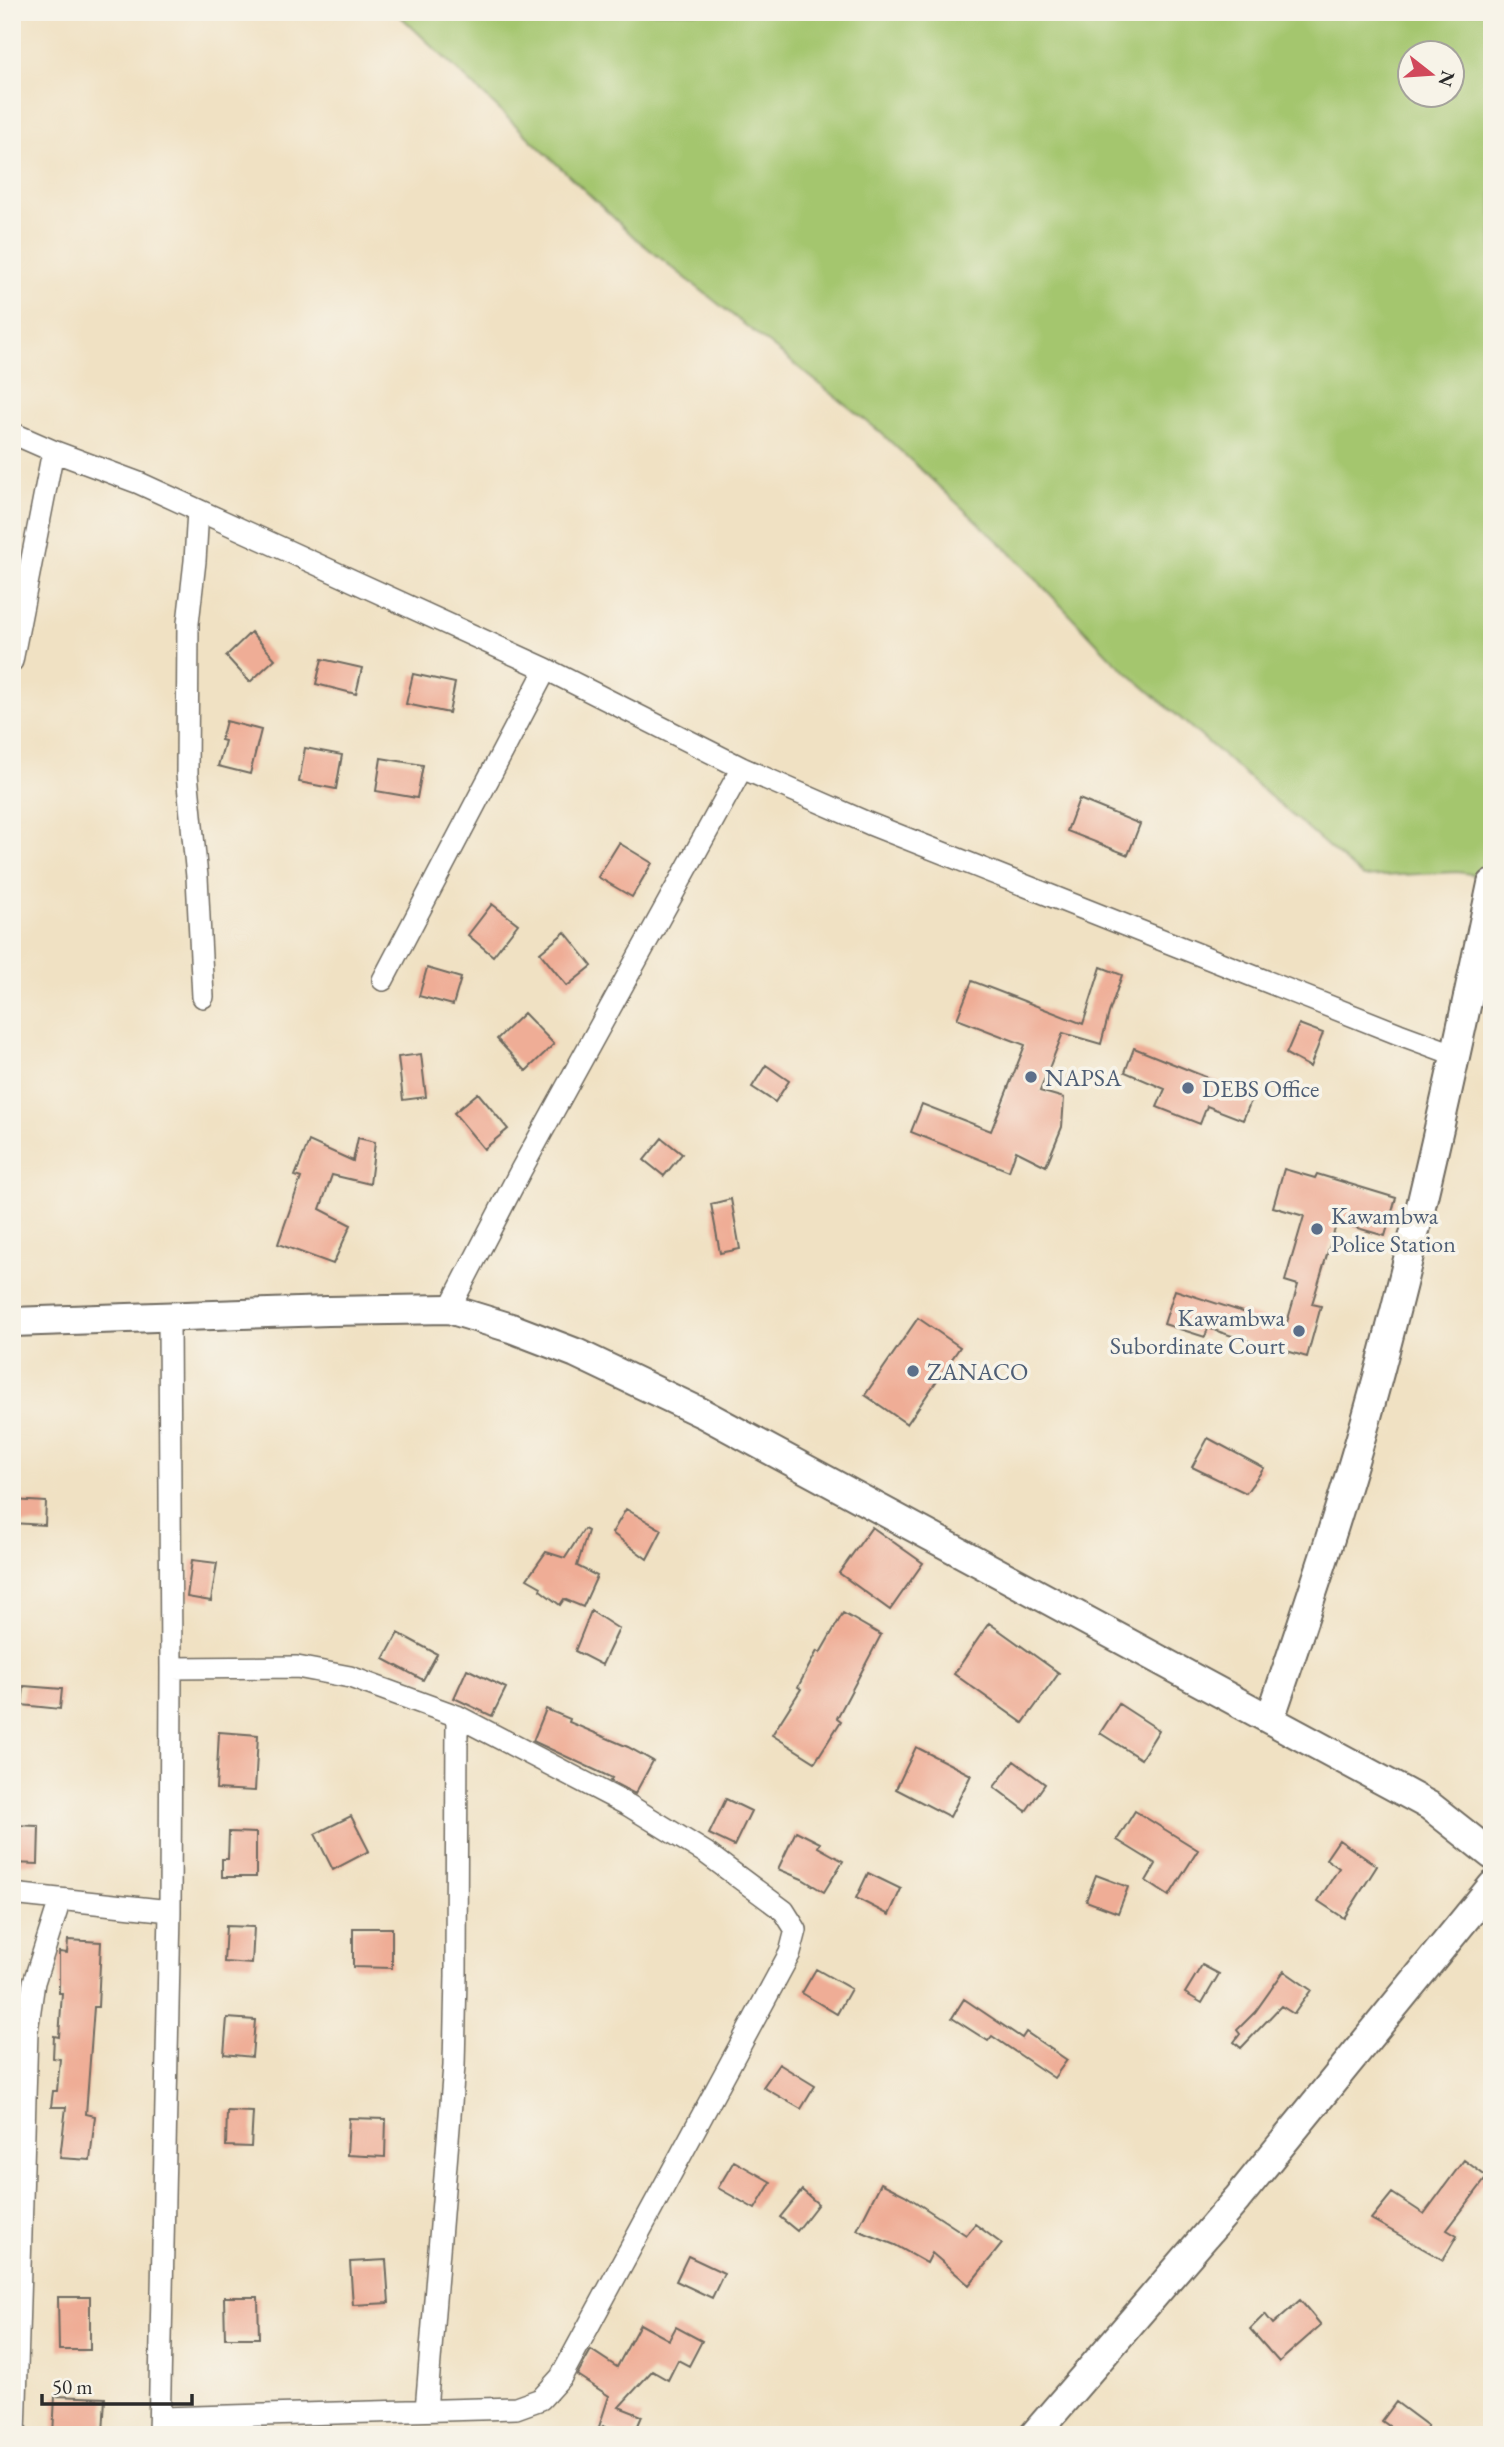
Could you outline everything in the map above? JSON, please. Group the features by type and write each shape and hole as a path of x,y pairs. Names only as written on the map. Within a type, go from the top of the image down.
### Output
{"main road":[{"path":"1270,1719 1328,1547 1383,1356 1456,1055 1492,884"},
{"path":"12,1322 449,1309 511,1328 576,1353 702,1413 1430,1806 1492,1855"},
{"path":"1034,2435 1237,2199 1492,1886"}],"street":[{"path":"12,433 139,483 546,670 742,768 883,829 1456,1055"},
{"path":"12,660 53,451"},
{"path":"198,510 188,624 187,774 197,877 203,997"},
{"path":"383,980 546,670"},
{"path":"449,1309 514,1182 742,768"},
{"path":"169,1318 172,1668 160,2426 426,2410 516,2408 541,2399 561,2377 790,1953 796,1930 784,1911 706,1853 628,1805 457,1716 350,1677 297,1667 172,1668"},
{"path":"426,2410 454,2066 457,1716"},
{"path":"12,1894 170,1911"},
{"path":"15,2435 27,2031 34,1982 60,1899"}],"green space":[{"path":"396,12 1492,12 1492,877 1457,872 1363,877 1112,659 1011,553 879,431 635,238"}],"building":[{"path":"251,632 275,659 250,682 226,656"},
{"path":"322,659 362,668 356,694 316,684"},
{"path":"413,674 455,683 449,713 406,704"},
{"path":"226,721 261,730 250,774 218,766 225,741 221,740"},
{"path":"305,748 342,755 336,789 299,782"},
{"path":"381,758 423,765 417,798 376,791"},
{"path":"1079,799 1140,824 1128,855 1067,831"},
{"path":"619,843 652,863 632,897 598,877"},
{"path":"492,904 518,924 493,956 468,935"},
{"path":"565,932 592,966 567,986 540,953"},
{"path":"1101,967 1122,975 1101,1044 1063,1033 1040,1091 1064,1098 1062,1127 1046,1166 1016,1151 1009,1171 911,1132 922,1104 991,1131 1025,1045 957,1019 972,981 1083,1024"},
{"path":"427,968 461,978 453,1005 419,996"},
{"path":"524,1013 554,1044 526,1071 497,1039"},
{"path":"1299,1024 1323,1033 1310,1067 1286,1054"},
{"path":"1134,1048 1253,1096 1243,1120 1207,1106 1200,1124 1157,1107 1165,1089 1125,1072"},
{"path":"421,1054 426,1097 403,1100 398,1057"},
{"path":"766,1065 789,1081 775,1102 752,1087"},
{"path":"478,1093 508,1129 484,1149 454,1113"},
{"path":"358,1138 375,1142 370,1184 332,1175 320,1209 351,1225 333,1264 278,1244 301,1178 295,1176 309,1141 353,1161"},
{"path":"662,1138 682,1154 664,1176 644,1160"},
{"path":"1284,1169 1315,1178 1317,1174 1396,1198 1385,1236 1337,1222 1312,1304 1321,1306 1307,1357 1208,1328 1205,1337 1164,1324 1175,1290 1286,1326 1298,1285 1285,1281 1304,1216 1273,1207"},
{"path":"731,1199 740,1249 720,1253 711,1204"},
{"name":"ZANACO","path":"918,1318 960,1347 907,1424 865,1395"},
{"path":"1208,1438 1264,1468 1246,1493 1192,1467"},
{"path":"12,1500 46,1502 45,1525 12,1523"},
{"path":"626,1509 662,1530 647,1559 612,1533"},
{"path":"872,1527 923,1563 890,1610 839,1573"},
{"path":"584,1529 588,1531 577,1566 597,1576 583,1607 564,1599 560,1605 540,1590 541,1587 527,1579 546,1552 565,1558"},
{"path":"192,1560 217,1563 211,1601 187,1597"},
{"path":"591,1611 619,1629 602,1665 575,1651"},
{"path":"843,1613 881,1635 837,1718 841,1721 815,1762 772,1735 801,1689 798,1687 817,1651 820,1653"},
{"path":"989,1623 1059,1673 1023,1723 954,1674"},
{"path":"398,1633 437,1654 423,1680 384,1659"},
{"path":"467,1669 506,1688 492,1716 454,1698"},
{"path":"24,1686 62,1689 60,1709 22,1705"},
{"path":"1119,1704 1159,1730 1141,1759 1100,1733"},
{"path":"546,1709 653,1761 635,1794 610,1781 612,1778 533,1741"},
{"path":"219,1732 258,1735 255,1791 216,1789"},
{"path":"916,1747 971,1775 950,1817 896,1789"},
{"path":"1014,1761 1045,1784 1026,1811 994,1787"},
{"path":"726,1799 751,1811 734,1846 709,1834"},
{"path":"1135,1811 1198,1850 1169,1896 1146,1881 1156,1864 1117,1840"},
{"path":"351,1816 369,1851 333,1870 315,1834"},
{"path":"12,1825 39,1826 38,1864 12,1863"},
{"path":"796,1831 820,1843 818,1847 843,1861 824,1892 778,1869"},
{"path":"229,1832 256,1833 256,1877 222,1877 222,1859 228,1859"},
{"path":"1339,1840 1377,1866 1344,1918 1318,1901 1339,1868 1326,1859"},
{"path":"868,1873 901,1889 889,1915 856,1898"},
{"path":"1096,1875 1128,1887 1118,1913 1086,1901"},
{"path":"226,1926 254,1927 252,1964 224,1962"},
{"path":"353,1928 392,1928 392,1968 353,1967"},
{"path":"68,1940 101,1942 98,2007 94,2007 86,2114 95,2116 90,2160 60,2158 66,2107 51,2107 53,2091 57,2091 60,2059 53,2058 54,2036 59,2037 62,1993 59,1993 59,1952 67,1953"},
{"path":"1202,1965 1219,1974 1202,2003 1185,1993"},
{"path":"816,1969 851,1989 837,2014 802,1993"},
{"path":"1284,1971 1311,1990 1294,2014 1281,2006 1241,2048 1234,2042 1240,2034 1237,2030 1255,2012"},
{"path":"964,1999 1022,2038 1026,2032 1067,2060 1054,2078 992,2036 988,2041 952,2018"},
{"path":"227,2018 255,2020 252,2057 224,2054"},
{"path":"779,2064 815,2086 801,2109 763,2087"},
{"path":"227,2111 253,2112 251,2147 226,2146"},
{"path":"349,2118 386,2119 385,2157 347,2155"},
{"path":"1464,2160 1487,2177 1447,2230 1457,2236 1443,2260 1371,2219 1392,2193 1424,2214"},
{"path":"734,2161 771,2182 755,2209 718,2188"},
{"path":"881,2183 905,2195 966,2235 975,2224 1002,2244 969,2285 932,2253 927,2263 895,2245 857,2230"},
{"path":"802,2190 818,2204 797,2231 780,2217"},
{"path":"688,2256 724,2273 712,2298 676,2281"},
{"path":"386,2260 389,2303 353,2305 350,2262"},
{"path":"58,2297 90,2297 90,2350 59,2350"},
{"path":"224,2297 258,2297 259,2338 225,2338"},
{"path":"1300,2300 1321,2325 1279,2362 1250,2329 1265,2314 1273,2324"},
{"path":"640,2324 669,2340 676,2327 702,2341 689,2366 678,2360 668,2380 652,2371 619,2407 642,2416 634,2435 625,2435 603,2426 597,2433 609,2396 577,2375 591,2350 617,2367"},
{"path":"55,2396 105,2398 103,2434 73,2432 73,2435 53,2435"},
{"path":"1396,2402 1428,2426 1420,2435 1402,2435 1382,2421"}],"place":[{"name":"NAPSA","path":"1031,1077"},
{"name":"DEBS Office","path":"1188,1088"},
{"name":"Kawambwa Police Station","path":"1317,1229"},
{"name":"Kawambwa Subordinate Court","path":"1299,1331"},
{"name":"ZANACO","path":"913,1371"}]}
